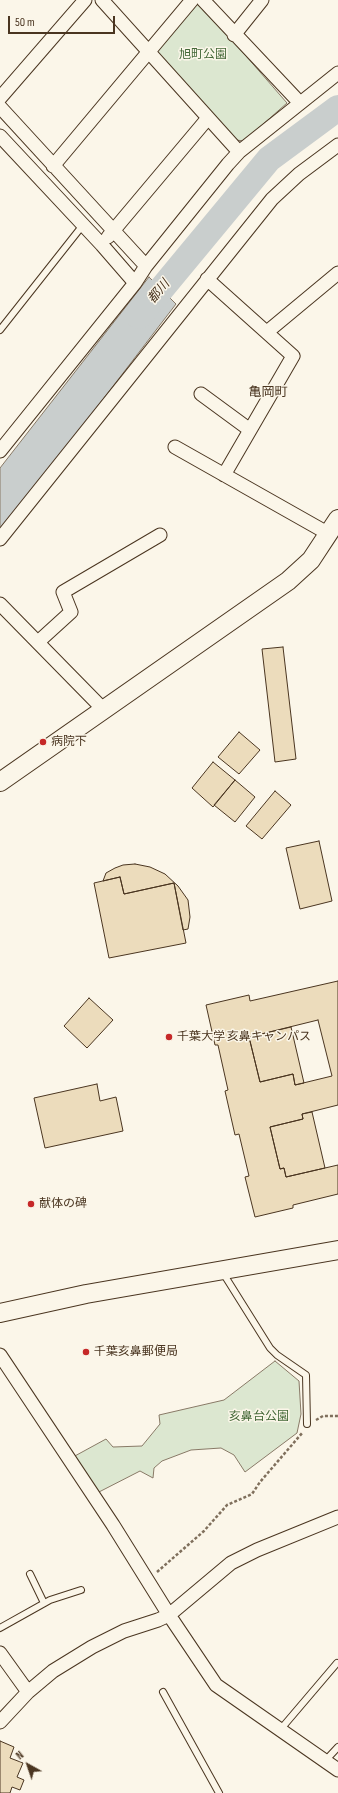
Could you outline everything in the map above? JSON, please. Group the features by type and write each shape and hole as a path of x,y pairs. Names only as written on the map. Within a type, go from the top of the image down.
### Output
{"street":[{"path":"0,98 85,0"},
{"path":"102,0 239,152"},
{"path":"53,166 192,0"},
{"path":"203,0 234,35 300,103"},
{"path":"234,35 262,0"},
{"path":"0,450 135,283 146,266 239,152 338,73"},
{"path":"0,107 146,266"},
{"path":"102,245 208,118"},
{"path":"0,136 102,245 135,283"},
{"path":"0,539 272,199 299,174 338,145"},
{"path":"267,332 338,273"},
{"path":"207,279 293,356 224,475"},
{"path":"201,394 250,430"},
{"path":"0,782 293,577 312,560 333,527 224,475 175,447"},
{"path":"38,642 71,612 63,592 160,535"},
{"path":"0,604 104,710"},
{"path":"0,1313 86,1294 202,1275 221,1270 338,1250"},
{"path":"0,1355 73,1463 169,1615 216,1685 338,1770"},
{"path":"0,1722 28,1692 53,1671 92,1647 124,1631 169,1615 232,1563 264,1547 338,1517"},
{"path":"0,1652 28,1692"}],"lane":[{"path":"0,330 83,225"},
{"path":"221,1270 270,1348 277,1355 306,1375 307,1424"},
{"path":"30,1574 44,1603"},
{"path":"0,1628 44,1603 81,1590"},
{"path":"280,1730 337,1663"},
{"path":"164,1692 219,1793"},
{"path":"325,1761 338,1747"}],"path":[{"path":"147,1580 204,1531 227,1505 252,1494 260,1482 302,1434 307,1424 323,1416 338,1416"}],"green space":[{"name":"旭町公園","path":"199,2 287,103 244,141 236,140 155,51"},
{"name":"亥鼻台公園","path":"275,1361 299,1381 301,1414 297,1433 245,1472 234,1455 221,1448 191,1450 162,1461 154,1468 153,1478 140,1471 97,1493 73,1457 106,1439 113,1447 142,1446 160,1424 159,1415 224,1400"}],"water":[{"path":"149,277 176,304 58,458 0,529 0,468"}],"building":[{"path":"283,647 296,759 275,762 262,649"},
{"path":"239,732 260,750 239,774 218,757"},
{"path":"213,762 235,780 213,807 192,788"},
{"path":"235,780 255,797 235,822 214,805"},
{"path":"275,791 291,805 262,839 246,826"},
{"path":"319,841 332,901 300,909 286,848"},
{"path":"135,864 150,867 165,874 178,886 188,900 190,917 188,929 183,930 174,883 124,894 120,877 103,881 106,873 115,868 123,865"},
{"path":"120,877 124,894 174,883 186,943 109,958 94,883"},
{"path":"338,981 338,1105 302,1114 303,1119 270,1127 280,1169 284,1168 286,1177 338,1165 338,1194 293,1205 293,1208 255,1217 245,1177 249,1176 239,1134 235,1135 225,1091 228,1090 218,1045 215,1045 206,1005 249,995 250,1001","holes":["318,1020 332,1076 295,1085 293,1074 260,1082 249,1037"]},
{"path":"89,998 113,1020 87,1048 64,1026"},
{"path":"291,1027 304,1083 295,1085 293,1074 260,1082 249,1037"},
{"path":"97,1084 100,1101 116,1097 123,1131 45,1148 34,1098"},
{"path":"312,1112 325,1168 286,1177 284,1168 280,1169 270,1127 303,1119 302,1114"},
{"path":"0,1741 14,1747 10,1758 23,1763 17,1777 24,1780 20,1790 12,1787 10,1793 0,1793"}],"waterway":[{"name":"都川","path":"139,316 269,159 338,108"}],"place":[{"name":"病院下","path":"43,742"},
{"name":"千葉大学 亥鼻キャンパス","path":"169,1037"},
{"name":"献体の碑","path":"31,1204"},
{"name":"千葉亥鼻郵便局","path":"86,1352"}],"district":[{"name":"亀岡町","path":"268,393"}]}
